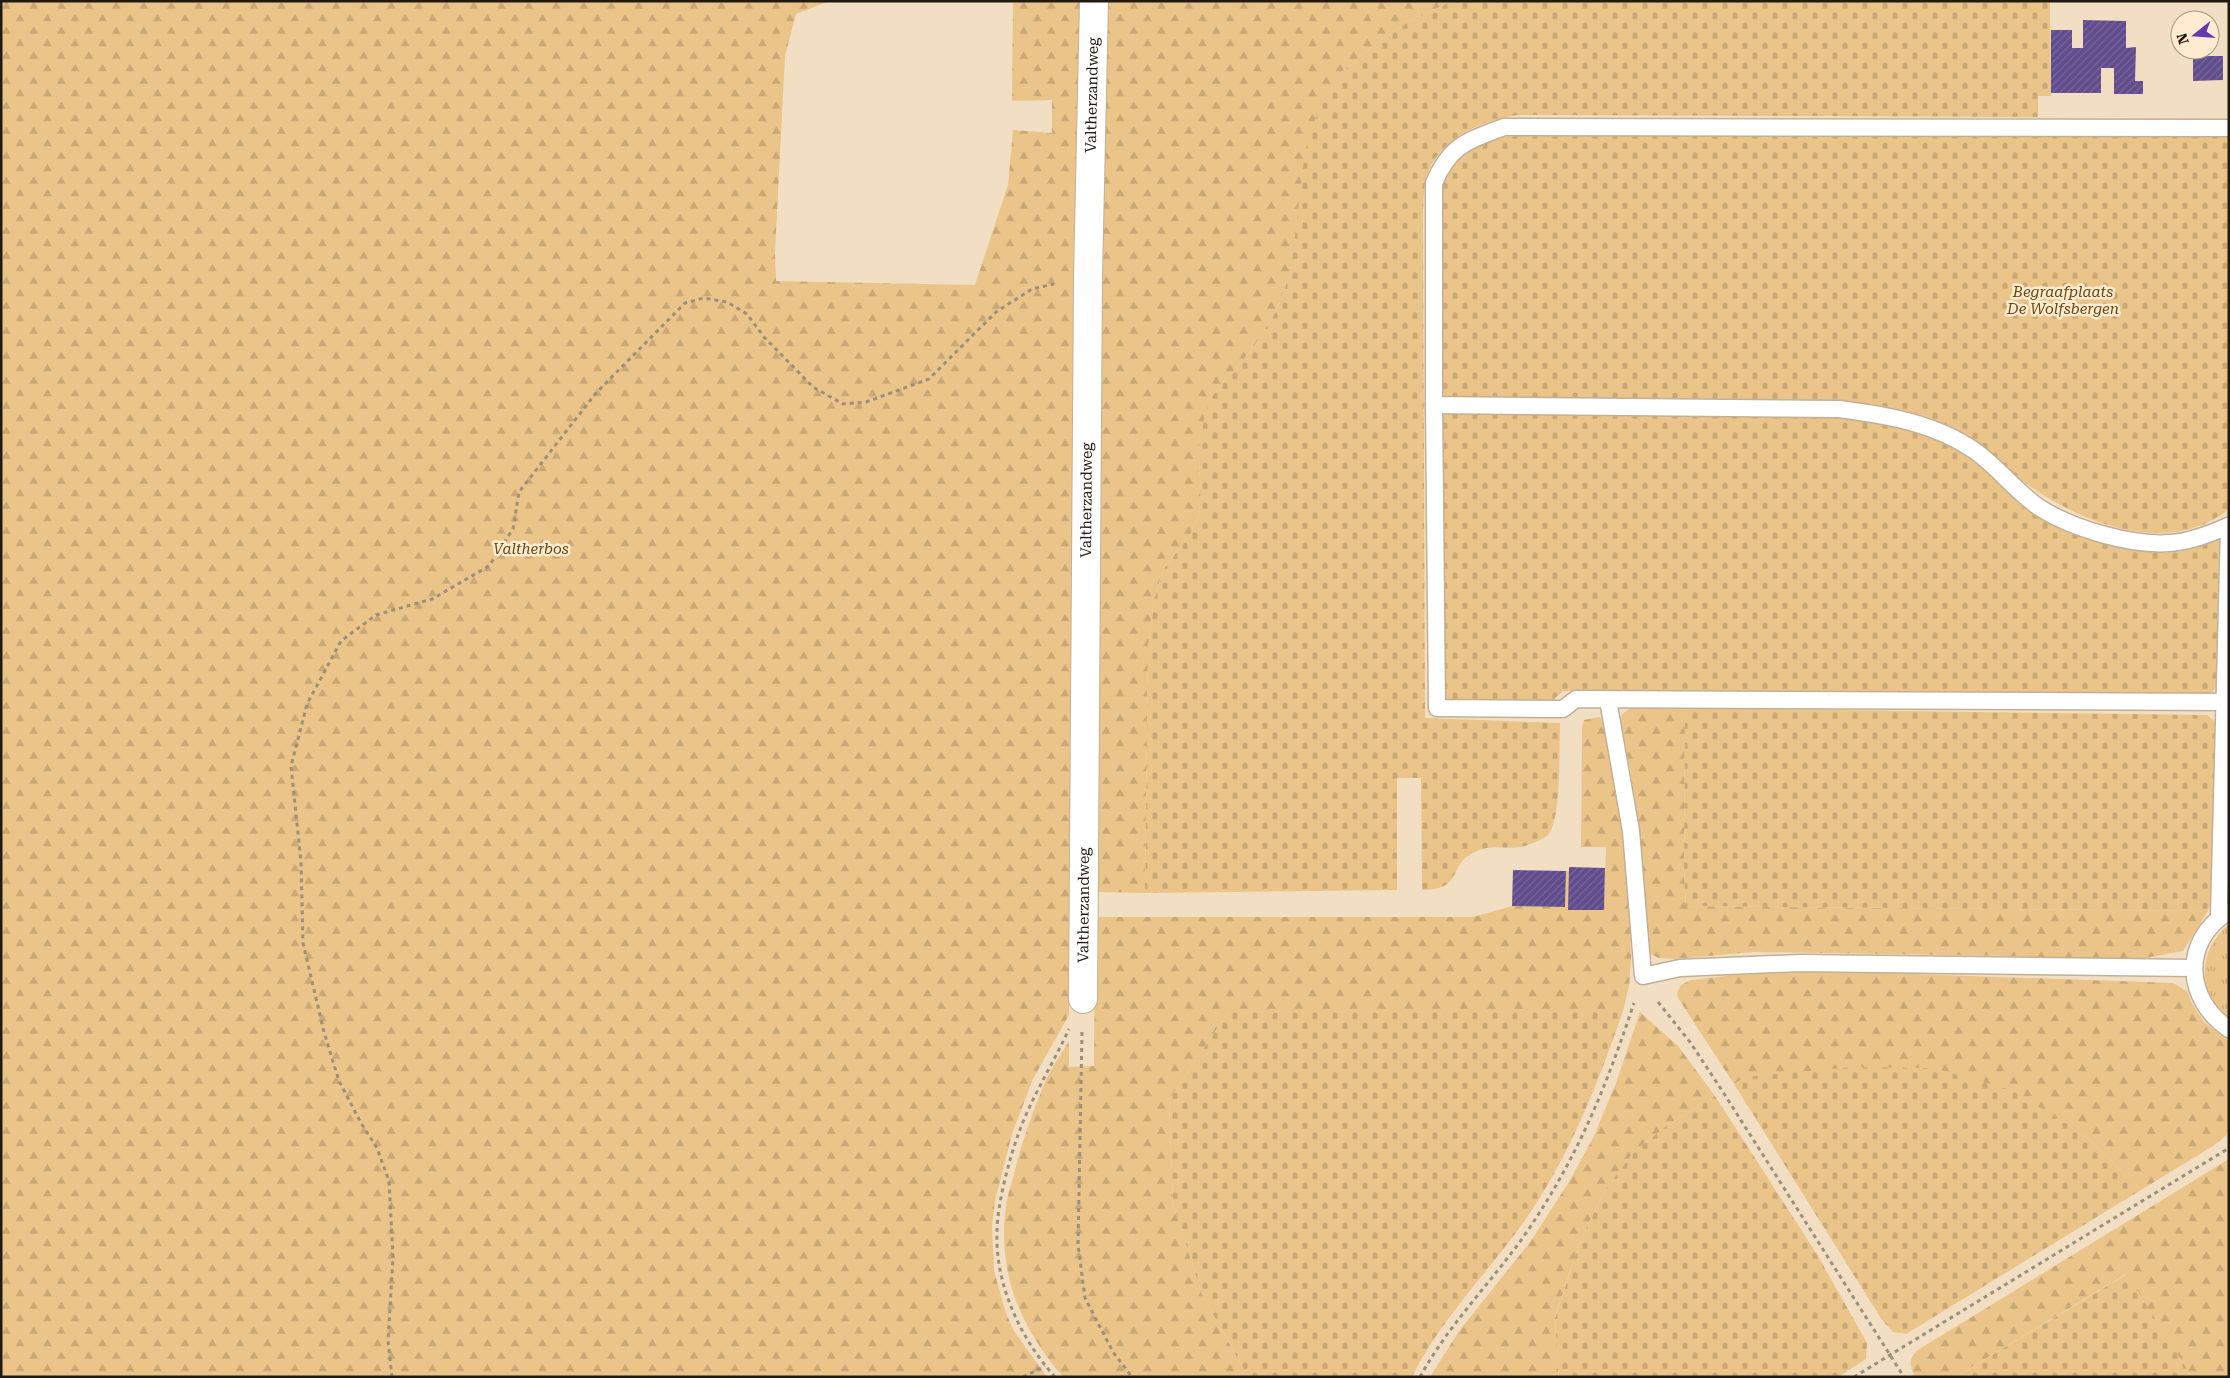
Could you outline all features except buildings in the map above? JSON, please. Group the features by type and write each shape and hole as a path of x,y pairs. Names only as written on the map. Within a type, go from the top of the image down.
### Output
{"street":[{"name":"Valtherzandweg","path":"1083,999 1088,276 1094,1"}],"lane":[{"path":"2224,702 1576,699 1564,710 1437,708 1434,183 1441,165 1468,140 1504,127 2229,128"},
{"path":"1434,405 1839,409 1870,413 1901,418 1934,429 1975,450 2039,507 2070,524 2122,540 2170,543 2203,536 2228,526 2224,702 2224,914 2200,940 2194,968 2196,986 2203,1003 2214,1017 2229,1029"},
{"path":"1608,700 1631,831 1643,976 1680,968 1800,962 2194,968"}],"path":[{"path":"392,1377 388,1340 393,1257 389,1181 378,1148 361,1123 339,1081 324,1032 303,943 301,862 291,766 307,704 341,641 376,615 432,599 489,566 513,529 519,492 596,393 685,303 704,298 727,302 747,314 764,337 813,387 843,404 866,402 929,378 1003,307 1032,289 1088,276"},
{"path":"1643,976 1656,1000 1690,1042 1707,1067 1870,1327 1904,1377"},
{"path":"1420,1377 1455,1322 1523,1237 1562,1178 1587,1129 1609,1077 1643,976"},
{"path":"1055,1377 1045,1366 1014,1316 1002,1272 996,1230 1018,1136 1032,1101 1083,999"},
{"path":"1083,999 1078,1245 1086,1298 1112,1352 1132,1377"},
{"path":"1854,1377 2229,1148"},
{"path":"1023,1377 1045,1366"}],"green space":[{"name":"Valtherbos","path":"1,1 830,1 796,14 785,56 775,253 776,281 975,285 1008,185 1013,130 1052,133 1052,100 1012,101 1013,1 1084,1 1069,1015 1033,1079 1012,1134 995,1201 992,1226 994,1271 1006,1313 1014,1331 1047,1377 1,1377"},
{"path":"1099,1 1452,1 1407,23 1370,48 1342,72 1297,233 1291,271 1277,310 1251,351 1212,396 1198,452 1201,490 1199,516 1189,537 1163,570 1154,600 1148,648 1145,893 1099,892 1093,888"},
{"path":"1452,1 2050,1 2051,96 2038,96 2038,117 1518,115 1505,117 1479,126 1466,132 1444,148 1427,175 1423,212 1425,718 1560,723 1558,799 1552,827 1546,837 1525,846 1512,848 1494,847 1473,853 1465,858 1454,876 1444,886 1422,890 1421,778 1397,778 1397,890 1145,893 1148,648 1154,600 1163,570 1189,537 1199,516 1201,490 1198,452 1205,413 1212,396 1251,351 1277,310 1291,271 1305,151 1319,109 1342,72 1370,48 1407,23"},
{"name":"Begraafplaats De Wolfsbergen","path":"1523,134 2229,135 2229,509 2206,523 2182,531 2156,533 2130,530 2105,524 2080,514 2034,489 1974,441 1952,427 1914,413 1876,405 1849,402 1441,399 1441,190 1447,176 1455,165 1473,149 1495,139"},
{"path":"1445,414 1838,417 1883,423 1927,434 1942,440 1966,454 2035,512 2067,530 2104,544 2141,552 2160,553 2184,551 2219,539 2216,686 2213,692 2202,698 1563,691 1552,701 1447,701 1443,695 1442,416"},
{"path":"1645,706 1685,708 1684,872 1686,906 2208,911 2183,951 2129,961 2013,956 1754,952 1674,959 1659,958 1648,953 1639,829 1630,768 1620,723 1625,712 1632,708"},
{"path":"1685,708 2207,715 2216,722 2212,900 2208,911 1686,906 1684,872"},
{"path":"1600,717 1605,725 1618,792 1629,906 1631,959 1629,986 1623,1011 1229,1011 1169,1100 1173,1204 1202,1294 1244,1370 1250,1377 1063,1377 1035,1339 1015,1298 1005,1254 1004,1231 1007,1201 1022,1146 1035,1107 1051,1069 1069,1041 1069,1067 1094,1066 1095,917 1473,917 1512,906 1565,907 1566,871 1569,871 1569,910 1604,910 1606,847 1581,847 1582,727 1584,720"},
{"path":"2229,924 2229,1017 2218,1007 2210,995 2205,971 2206,958 2211,946"},
{"path":"1829,971 2173,983 2187,991 2191,1002 2204,1022 2229,1041 2229,1133 2213,1146 2141,1190 2084,1134 1746,1077 1734,1084 1678,998 1677,993 1681,985 1691,980 1734,975"},
{"path":"1229,1011 1623,1011 1592,1094 1554,1173 1523,1223 1436,1336 1412,1377 1250,1377 1244,1370 1202,1294 1173,1204 1169,1100"},
{"path":"1640,1012 1678,1046 1715,1096 1665,1127 1633,1153 1605,1190 1581,1239 1555,1317 1559,1377 1430,1377 1459,1331 1531,1241 1570,1180 1594,1136 1616,1083"},
{"path":"1852,1067 1934,1068 2011,1090 2084,1134 2141,1190 1906,1334 1893,1332 1882,1320 1734,1084 1745,1077"},
{"path":"1715,1096 1818,1256 1867,1343 1866,1359 1838,1377 1559,1377 1555,1318 1581,1239 1605,1190 1633,1153 1665,1127"},
{"path":"2229,1159 2229,1377 2192,1377 2126,1274 1955,1377 1915,1377 1911,1368 1911,1361 1914,1354 1921,1348"},
{"path":"2127,1274 2192,1377 1955,1377"}]}
